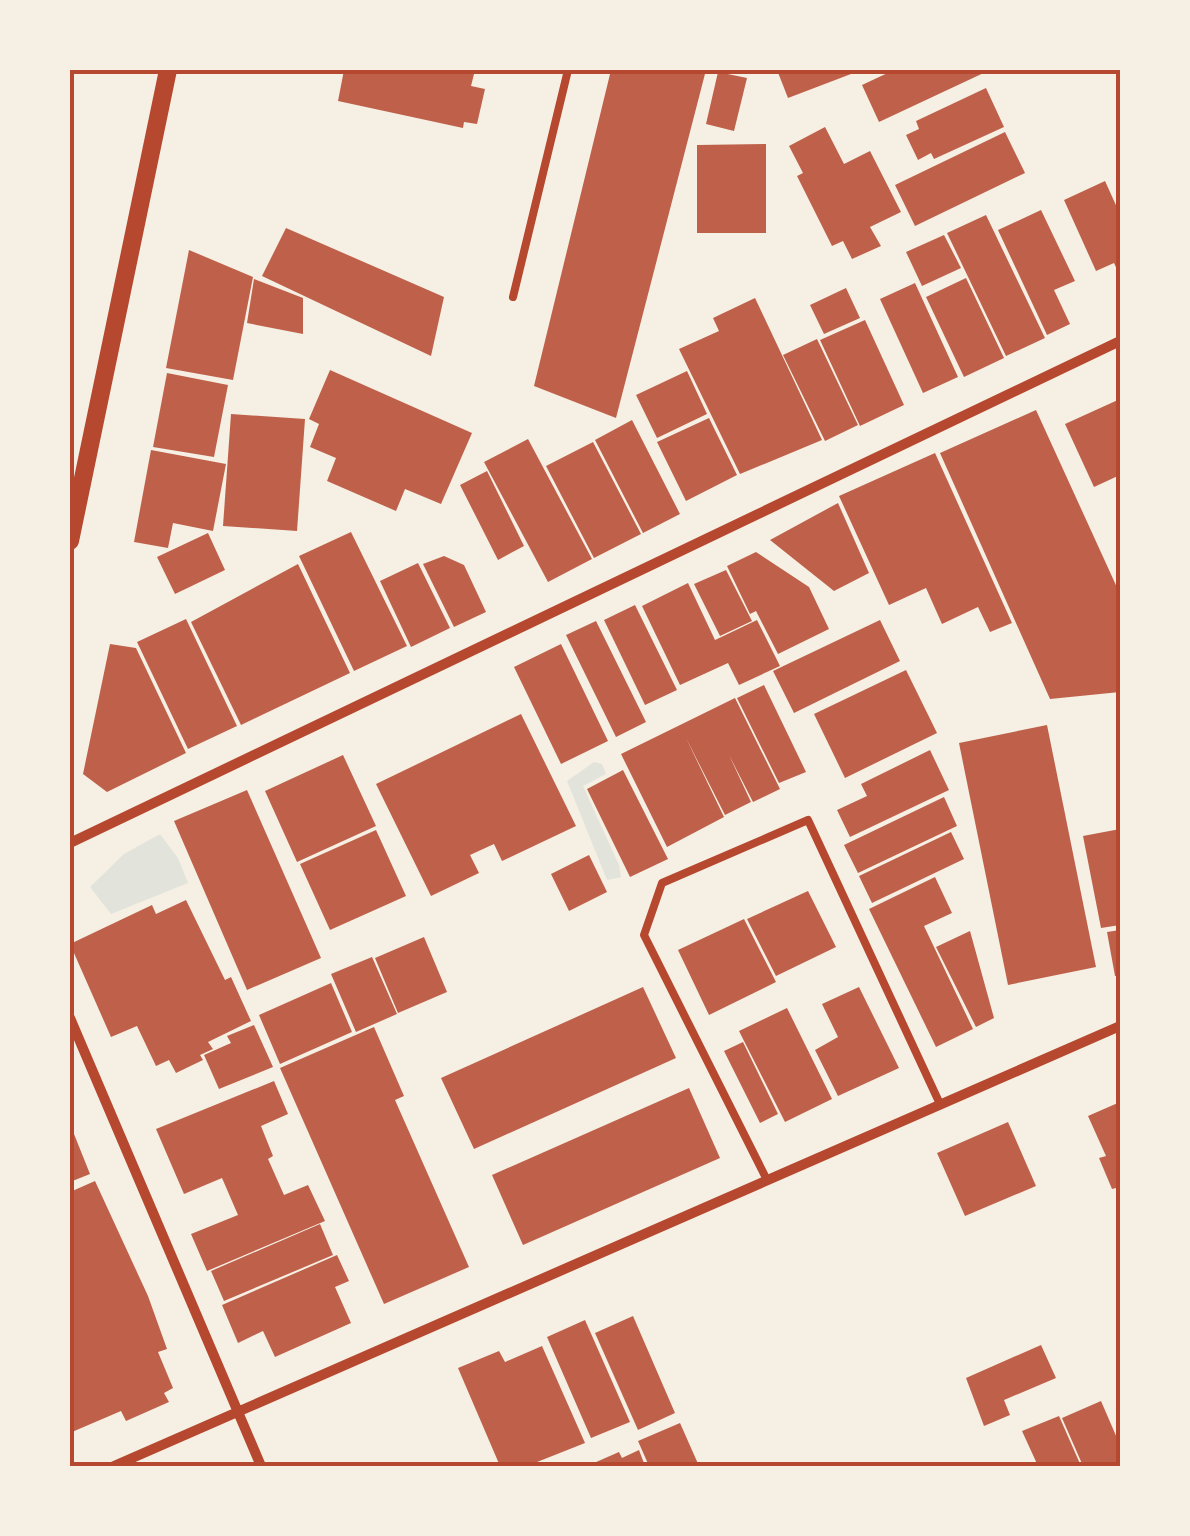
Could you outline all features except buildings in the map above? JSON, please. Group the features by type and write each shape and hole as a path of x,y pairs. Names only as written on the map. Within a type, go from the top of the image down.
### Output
{"street":[{"path":"70,541 168,70"},
{"path":"70,843 1120,341"},
{"path":"70,1018 262,1466"},
{"path":"114,1466 1120,1026"}],"lane":[{"path":"512,297 568,70"},
{"path":"767,1180 644,935 662,883 808,820 940,1104"}],"shaded area":[{"path":"594,762 602,764 606,774 583,786 621,877 607,880 567,781"},
{"path":"160,834 178,858 188,883 111,914 90,887 124,854"}]}
